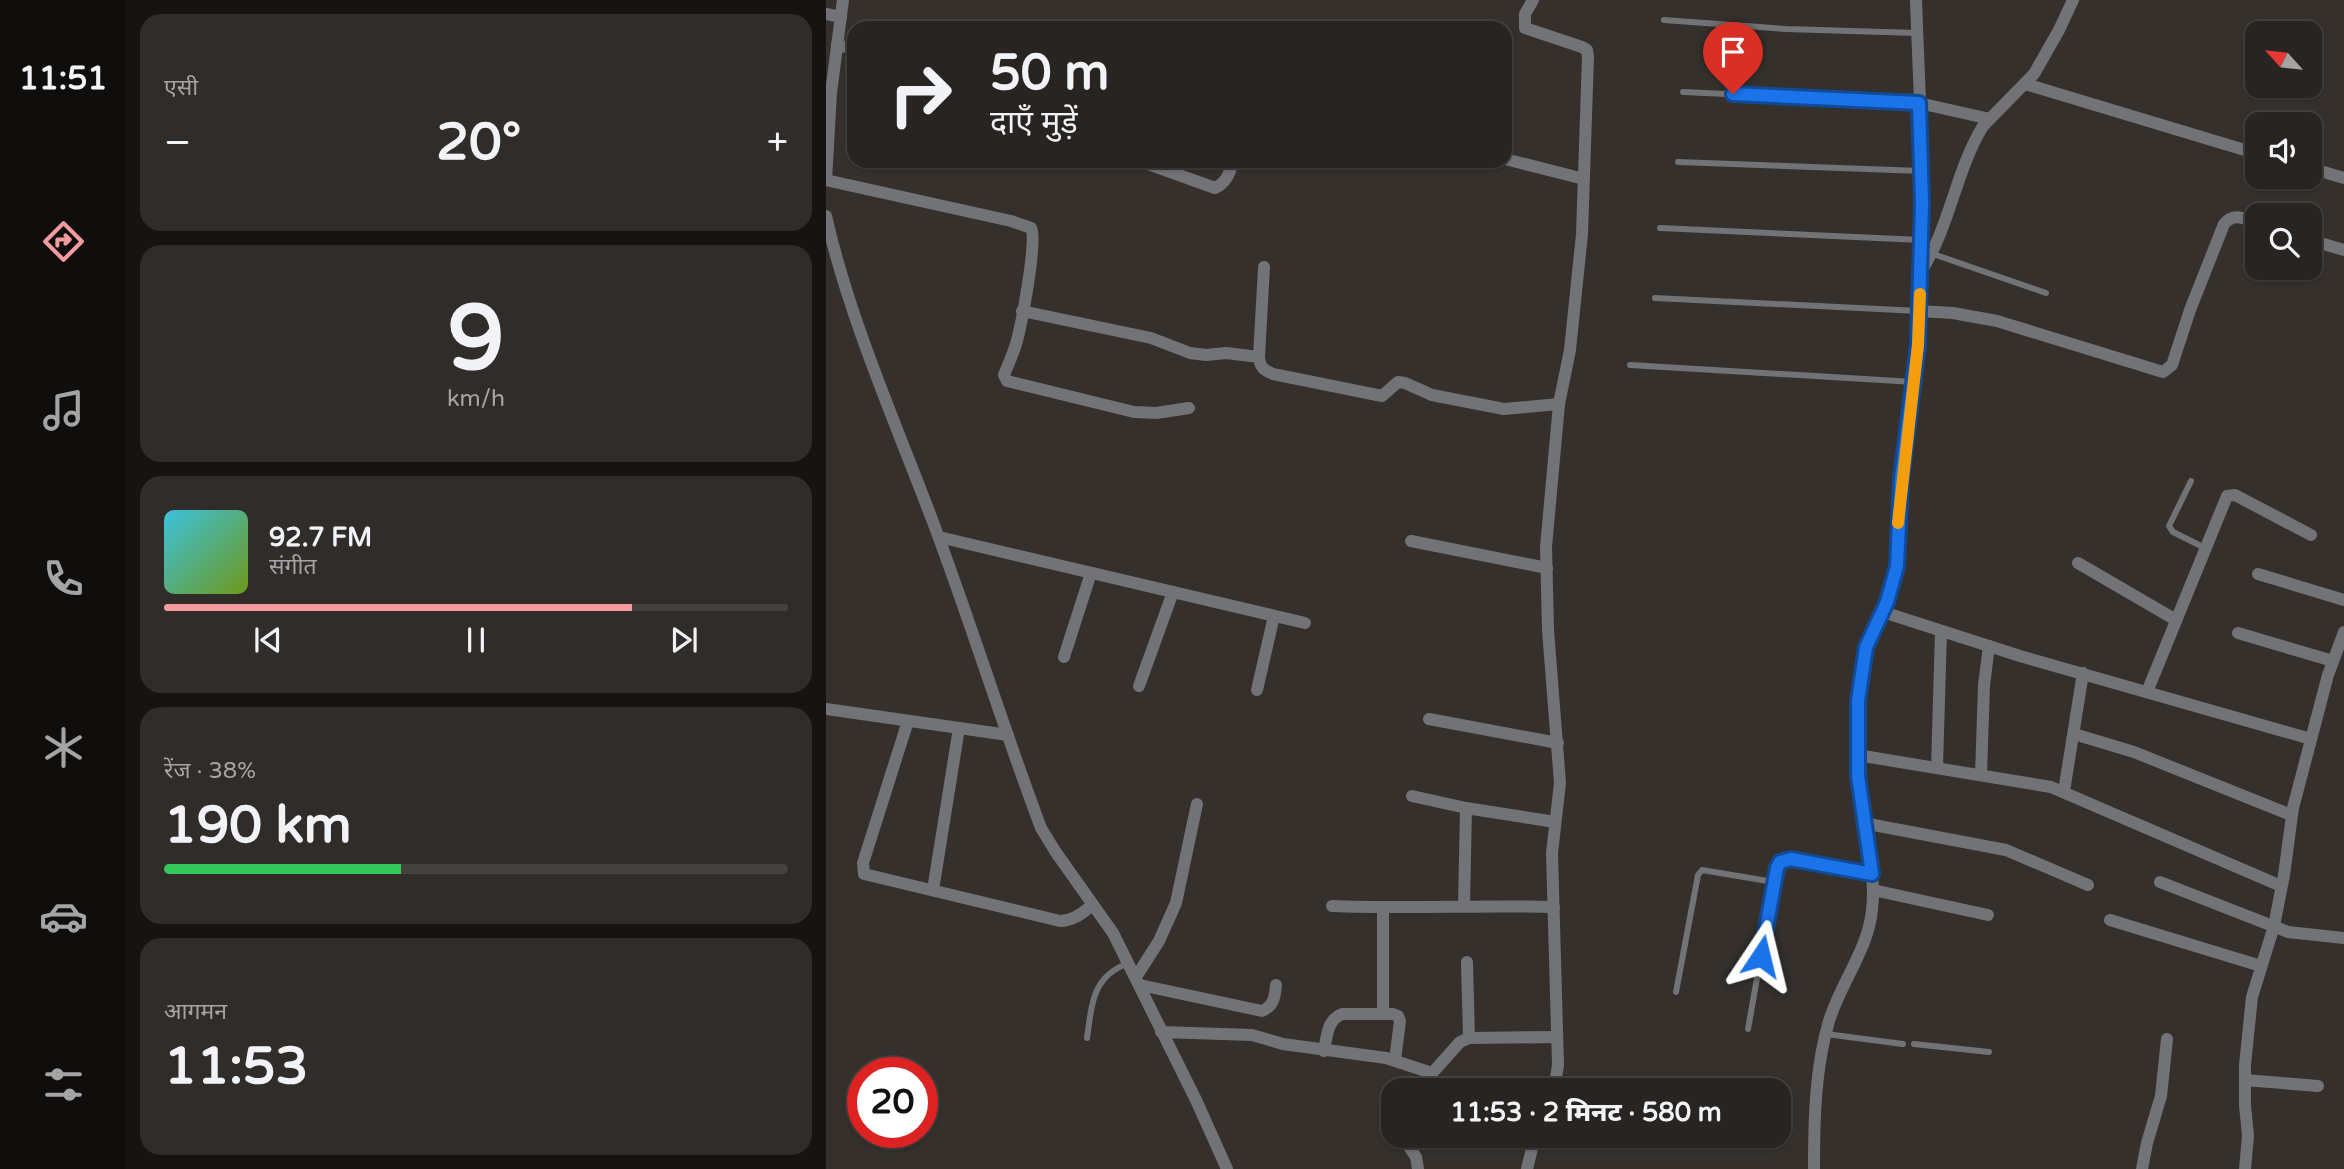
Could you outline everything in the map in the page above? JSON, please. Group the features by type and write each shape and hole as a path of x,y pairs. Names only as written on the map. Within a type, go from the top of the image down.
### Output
{"street":[{"path":"843,0 827,131 826,180 1012,220 1031,228 1035,235 1017,342 1004,375 1007,381 1134,412 1156,413 1189,408"},
{"path":"1533,0 1525,14 1525,28 1587,50 1582,234 1570,350 1559,404 1550,492 1547,568 1548,630 1560,783 1552,853 1557,1078"},
{"path":"1814,1169 1818,1080 1826,1034 1838,996 1870,929 1872,874 1863,823 1857,755 1861,671 1866,647 1882,612 1897,566 1901,479 1914,382 1921,240 1916,0"},
{"path":"1920,273 1933,254 1977,135 2034,74 2073,0"},
{"path":"826,14 841,17"},
{"path":"838,45 847,47"},
{"path":"2025,84 2245,150"},
{"path":"1919,103 1990,119"},
{"path":"1512,161 1584,179"},
{"path":"1159,168 1215,188 1223,184 1231,168"},
{"path":"2322,172 2344,178"},
{"path":"826,216 829,249 939,537 1041,828 1113,933 1227,1169"},
{"path":"1919,311 1953,313 1997,321 2163,372 2172,365 2190,310 2224,224 2232,217 2245,219"},
{"path":"2322,244 2344,250"},
{"path":"1264,267 1259,357 1260,365 1273,374 1382,396 1398,382 1405,383 1432,394 1504,409 1559,404"},
{"path":"1022,311 1151,338 1190,353 1259,357"},
{"path":"2147,692 2225,499 2231,494 2311,535"},
{"path":"939,537 1305,623"},
{"path":"1411,541 1547,568"},
{"path":"2078,564 2176,620"},
{"path":"1063,657 1091,573"},
{"path":"2258,574 2344,600"},
{"path":"1139,686 1173,592"},
{"path":"1882,612 1941,632 2311,739"},
{"path":"1257,690 1274,616"},
{"path":"1937,767 1941,632"},
{"path":"2245,1169 2248,1136 2245,1080 2252,998 2274,926 2291,815 2333,661 2344,632"},
{"path":"2238,633 2333,661"},
{"path":"1981,775 1984,685 1989,646"},
{"path":"2064,791 2083,673"},
{"path":"826,709 1008,736"},
{"path":"1429,719 1558,743"},
{"path":"908,721 862,870 864,874 1060,921 1077,917 1093,905"},
{"path":"933,890 959,728"},
{"path":"2074,734 2134,752 2291,815"},
{"path":"1857,755 2064,791 2127,821 2281,886"},
{"path":"1412,796 1466,808 1555,822"},
{"path":"1138,981 1175,903 1197,804"},
{"path":"1464,906 1466,808"},
{"path":"1863,823 2006,850 2088,885"},
{"path":"2160,882 2295,933 2344,938"},
{"path":"1873,890 1988,915"},
{"path":"1332,906 1554,907"},
{"path":"1383,908 1383,1014"},
{"path":"2110,920 2261,966"},
{"path":"1467,962 1469,1038"},
{"path":"1138,981 1262,1011 1268,1009 1274,1000 1276,985"},
{"path":"1324,1051 1334,1017 1342,1014 1383,1014 1398,1016 1400,1021 1395,1060"},
{"path":"1161,1032 1252,1035 1283,1044 1395,1060 1433,1073"},
{"path":"1428,1078 1460,1042 1469,1038 1557,1037"},
{"path":"2142,1169 2161,1096 2167,1039"},
{"path":"2245,1080 2318,1086"},
{"path":"1410,1148 1416,1157 1418,1169"},
{"path":"1527,1169 1532,1148"}],"lane":[{"path":"1664,20 1786,29 1917,33"},
{"path":"1683,92 1919,103"},
{"path":"1678,162 1921,171"},
{"path":"1660,228 1921,240"},
{"path":"1933,254 2046,293"},
{"path":"1655,298 1919,311"},
{"path":"1630,365 1914,382"},
{"path":"2192,481 2169,526 2173,532 2205,548"},
{"path":"1748,1030 1774,882 1780,862 1791,859 1872,874"},
{"path":"1676,992 1698,875 1702,870 1774,882"},
{"path":"1087,1038 1093,998 1100,983 1118,967 1129,963"},
{"path":"1826,1034 1903,1044"},
{"path":"1914,1044 1989,1052"}],"slow traffic":[{"path":"1898,523 1918,345 1920,294"}],"route":[{"path":"1733,94 1919,103 1922,203 1918,345 1901,479 1897,566 1887,602 1866,647 1858,701 1858,776 1872,874 1791,859 1780,862 1761,956"}]}
